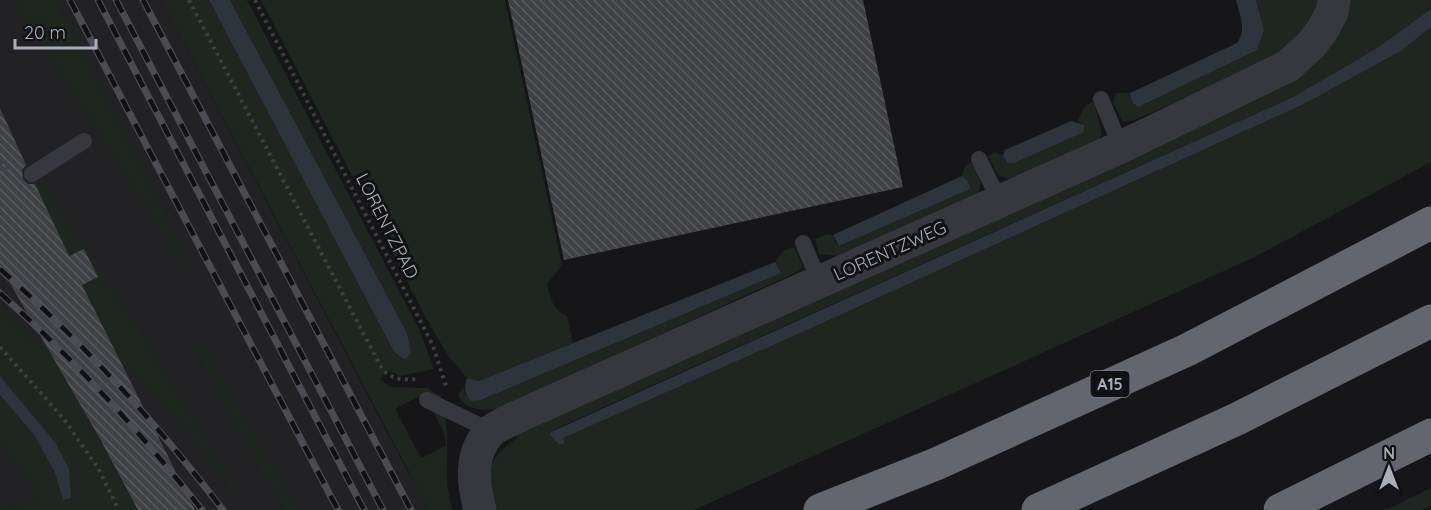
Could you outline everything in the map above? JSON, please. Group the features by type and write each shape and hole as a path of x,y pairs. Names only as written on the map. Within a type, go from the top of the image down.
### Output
{"highway":[{"name":"A15","path":"1393,243 1431,217"},
{"name":"A15","path":"820,510 936,464 1187,350 1431,223"},
{"path":"1038,510 1237,419 1431,321"},
{"path":"1280,510 1431,435"}],"street":[{"name":"LORENTZWEG","path":"491,431 530,411 1121,147 1288,66 1312,44 1323,29 1332,12 1334,0"},
{"path":"480,510 474,488 474,466 480,445 491,431"}],"lane":[{"path":"1101,99 1121,147"},
{"path":"32,174 84,141"},
{"path":"980,159 1000,202"},
{"path":"803,243 820,283"},
{"path":"428,400 491,431"}],"path":[{"path":"189,0 382,369 391,378 402,380 426,378"},
{"name":"LORENTZPAD","path":"255,0 433,346 444,377 451,410"},
{"path":"0,347 63,418 98,468 119,510"},
{"path":"435,378 444,377"}],"shaded area":[{"path":"0,0 161,0 408,472 434,510 0,510 0,395 55,473 55,442 0,376"},
{"path":"12,0 56,0 187,257 193,275 190,277"},
{"path":"161,0 209,0 393,350 400,357 411,353 407,333 230,0 247,0 418,327 434,369 400,376 387,370 380,379 390,387 427,388 441,396 441,399 424,394 395,409 421,458 446,446 444,433 431,407 444,413 447,437 449,498 453,510 429,510"},
{"path":"209,0 230,0 407,333 411,353 406,359 393,350"},
{"path":"261,0 505,0 562,265 547,284 553,303 567,316 573,343 479,381 467,378 449,357 428,322"},
{"path":"1236,0 1256,0 1264,30 1257,50 1138,107 1132,102 1130,93 1237,43 1242,28"},
{"path":"1256,0 1318,0 1314,13 1300,33 1273,60 1132,121 1123,122 1113,102 1116,93 1130,93 1132,102 1264,30"},
{"path":"1346,0 1431,0 1431,9 1377,48 1293,97 551,431 560,445 565,443 562,438 816,326 1304,104 1401,51 1431,27 1431,162 1255,257 694,510 493,510 490,469 498,454 517,438 515,434 1282,86 1304,74 1324,54"},
{"path":"1431,9 1431,27 1401,51 1304,104 816,326 563,438 565,443 560,445 550,435 551,432 1293,97 1377,48"},
{"path":"1094,102 1102,134 1099,139 1009,179 998,175 988,156 995,152 1003,156 1007,163 1084,125 1077,121 1086,105"},
{"path":"1071,121 1084,125 1084,132 1014,163 1007,163 1003,156 1005,150"},
{"path":"972,162 981,183 978,193 839,256 819,254 815,239 828,234 833,235 839,246 969,189 968,181 962,176 965,166"},
{"path":"962,176 968,181 970,189 839,246 833,235"},
{"path":"34,182 45,185 131,316 244,499 239,503 226,486 228,484 178,423 117,357 84,288 97,282 85,255 71,261"},
{"path":"794,247 802,264 801,270 500,408 488,410 470,407 461,400 458,394 464,387 465,395 481,400 781,273 775,262 783,251"},
{"path":"775,262 781,273 481,400 471,401 466,393 467,378 479,381"},
{"path":"0,307 53,357 138,510 0,510 41,497 0,446 0,395 34,435 55,473 63,500 55,442 0,376"},
{"path":"202,343 299,510 283,510 194,348"},
{"path":"0,376 55,442 69,469 71,498 63,500 55,473 34,435 0,395"},
{"path":"1431,488 1431,506 1420,510 1386,510"}],"building":[{"path":"508,0 863,0 903,187 564,260"},
{"path":"0,108 26,165 22,170 23,179 28,184 35,184 69,256 84,249 98,277 82,285 195,510 138,510 99,437 0,266"}],"railway":[{"path":"70,0 338,510"},
{"path":"98,0 364,510"},
{"path":"116,0 383,510"},
{"path":"143,0 411,510"},
{"path":"0,269 118,384 223,510"},
{"path":"0,293 106,397 202,510"}]}
